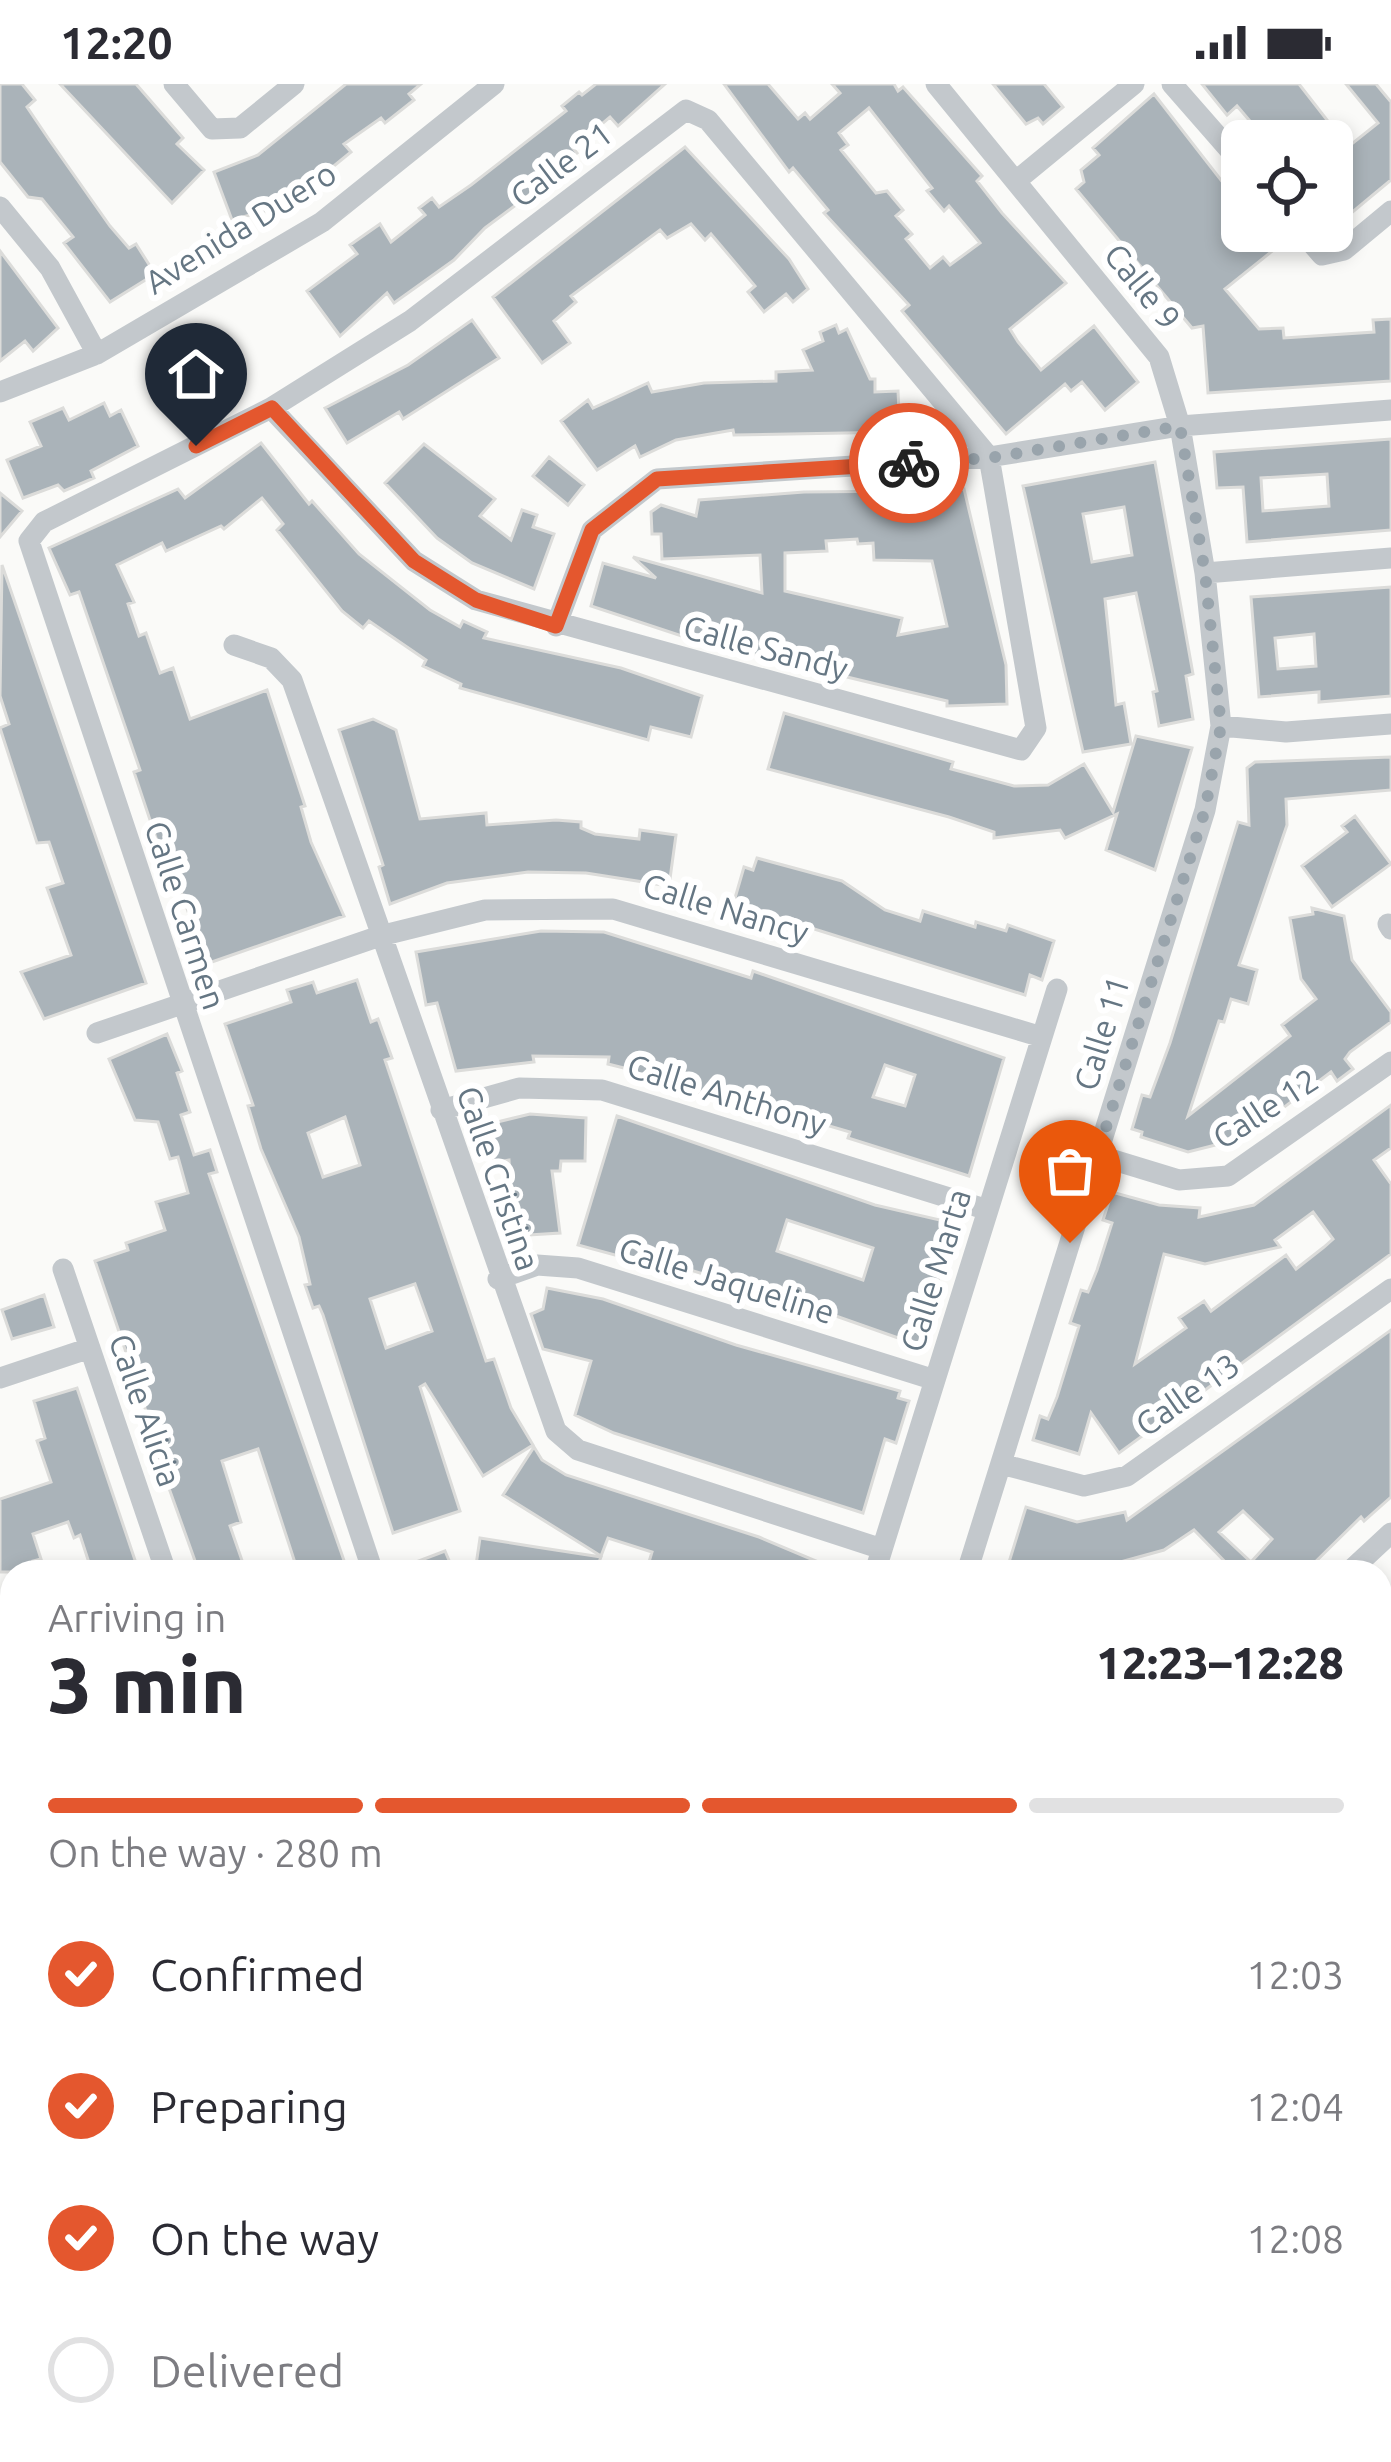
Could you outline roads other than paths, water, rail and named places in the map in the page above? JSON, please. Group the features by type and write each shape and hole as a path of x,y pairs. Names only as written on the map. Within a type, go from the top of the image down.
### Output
{"street":[{"path":"174,84 212,129 240,128 294,84"},
{"name":"Avenida Duero","path":"0,392 97,354 322,222 494,84"},
{"name":"Calle 9","path":"936,84 1159,357 1180,426 1205,573"},
{"path":"1016,181 1134,84"},
{"path":"1172,84 1221,140"},
{"name":"Calle 21","path":"272,408 410,321 686,110 708,119 989,458"},
{"path":"0,207 50,268 97,354"},
{"path":"1353,243 1391,211"},
{"name":"Calle Sandy","path":"272,408 414,561 476,600 556,626 1022,750 1036,728 989,458"},
{"name":"Calle Carmen","path":"272,408 44,522 29,541 369,1560"},
{"path":"556,626 592,530 657,479 989,458 1180,426 1391,410"},
{"path":"1205,573 1391,558"},
{"name":"Calle 11","path":"971,1560 1205,810 1221,726 1205,573"},
{"name":"Calle Cristina","path":"234,645 271,658 292,680 498,1279 556,1431 578,1450 882,1549"},
{"path":"1221,726 1286,733 1391,724"},
{"name":"Calle Nancy","path":"97,1033 380,936 485,910 613,909 1042,1037"},
{"name":"Calle Marta","path":"879,1560 1058,988"},
{"name":"Calle 12","path":"1097,1155 1179,1180 1228,1176 1391,1062"},
{"name":"Calle Anthony","path":"441,1110 519,1088 602,1090 988,1210"},
{"name":"Calle Jaqueline","path":"498,1279 537,1265 578,1268 935,1380"},
{"name":"Calle Alicia","path":"63,1268 162,1560"},
{"name":"Calle 13","path":"1001,1464 1084,1486 1127,1476 1391,1289"},
{"path":"0,1378 90,1348"},
{"path":"1362,1560 1391,1533"}]}
